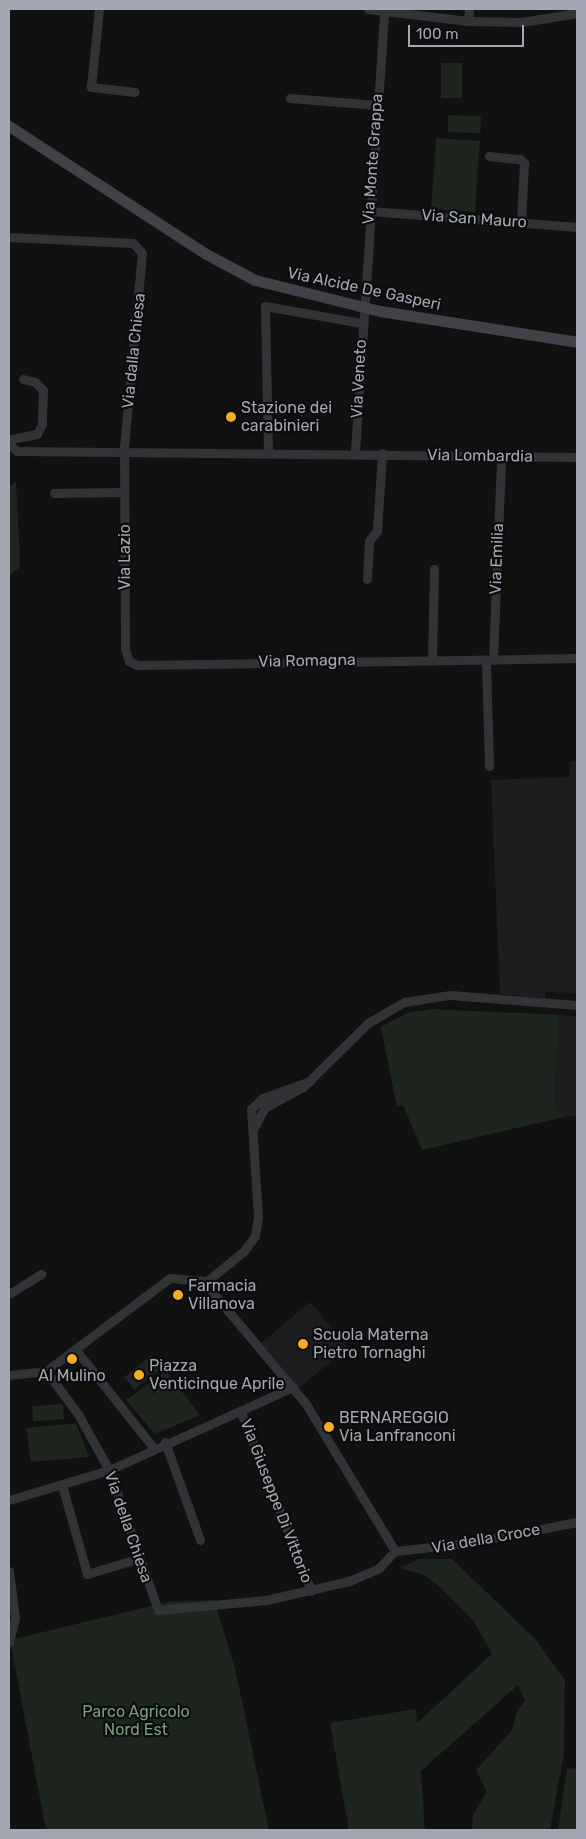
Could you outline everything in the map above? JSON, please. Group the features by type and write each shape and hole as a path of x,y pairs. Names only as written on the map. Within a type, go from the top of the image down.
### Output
{"main road":[{"name":"Via Alcide De Gasperi","path":"9,126 230,268 282,289 362,307 577,342"}],"street":[{"path":"98,9 91,87 135,92"},
{"path":"368,9 468,21 522,22 577,13"},
{"path":"468,21 469,9"},
{"name":"Via Monte Grappa","path":"362,307 384,11"},
{"path":"290,98 376,106"},
{"path":"489,156 520,159 524,163 521,222"},
{"name":"Via San Mauro","path":"370,211 577,227"},
{"name":"Via dalla Chiesa","path":"9,237 133,243 141,249 124,452"},
{"path":"268,451 265,306 361,323"},
{"name":"Via Veneto","path":"356,451 362,307"},
{"name":"Via Lombardia","path":"23,379 35,382 43,390 42,431 15,435 10,439 13,449 259,456 268,451 356,451 501,458 577,457"},
{"name":"Via Lazio","path":"124,452 125,649 130,661"},
{"path":"367,579 369,541 377,531 382,453"},
{"name":"Via Emilia","path":"490,660 501,458"},
{"path":"54,494 124,492"},
{"path":"432,659 434,569"},
{"name":"Via Romagna","path":"130,661 137,665 577,658"},
{"path":"489,766 490,660"},
{"path":"204,1282 220,1273 255,1236 253,1131 249,1116 256,1103 310,1081 374,1018 411,1000 450,995 577,1005"},
{"path":"9,1294 41,1274"},
{"path":"9,1375 46,1371 173,1276 204,1282 293,1387 341,1456 395,1551 368,1574 311,1590"},
{"path":"76,1350 153,1447"},
{"name":"Via della Chiesa","path":"46,1371 78,1414 109,1470 137,1559 158,1610 256,1601 311,1590"},
{"path":"9,1500 109,1470 153,1447 241,1412 293,1387"},
{"name":"Via Giuseppe Di Vittorio","path":"241,1412 311,1590"},
{"path":"165,1442 200,1540"},
{"path":"62,1485 87,1574 137,1559"},
{"name":"Via della Croce","path":"395,1551 467,1543 577,1522"},
{"path":"9,1571 15,1618 10,1639"}],"shaded area":[{"path":"577,761 577,993 546,992 545,998 500,994 491,780 570,777 570,762"},
{"path":"560,1015 577,1016 577,1115 552,1119"},
{"name":"Scuola Materna Pietro Tornaghi","path":"310,1302 348,1347 299,1388 261,1343"}],"green space":[{"path":"441,63 462,63 462,98 441,98"},
{"path":"448,115 481,116 480,133 447,132"},
{"path":"436,138 480,141 475,212 431,209"},
{"path":"16,482 20,560 19,568 9,576 9,487"},
{"path":"432,1009 560,1015 553,1109 564,1117 422,1150 403,1105 397,1107 381,1027 407,1013"},
{"path":"151,1356 161,1369 134,1390 124,1377"},
{"path":"166,1371 200,1415 155,1434 126,1400"},
{"path":"63,1404 64,1419 33,1421 32,1406"},
{"path":"76,1423 89,1457 31,1462 26,1428"},
{"path":"419,1559 452,1559 535,1639 565,1680 564,1753 550,1830 472,1830 473,1814 487,1792 476,1770 513,1729 516,1713 525,1700 518,1685 421,1771 425,1830 349,1830 330,1723 416,1709 417,1723 492,1654 473,1620 439,1586 424,1575 400,1568"},
{"name":"Parco Agricolo Nord Est","path":"214,1600 235,1668 269,1830 46,1830 10,1640 168,1602"},
{"path":"577,1768 577,1830 558,1830 567,1769"}],"place":[{"name":"Stazione dei carabinieri","path":"231,417"},
{"name":"Farmacia Villanova","path":"178,1295"},
{"name":"Scuola Materna Pietro Tornaghi","path":"303,1344"},
{"name":"Al Mulino","path":"72,1359"},
{"name":"Piazza Venticinque Aprile","path":"139,1375"},
{"name":"BERNAREGGIO Via Lanfranconi","path":"329,1427"}]}
